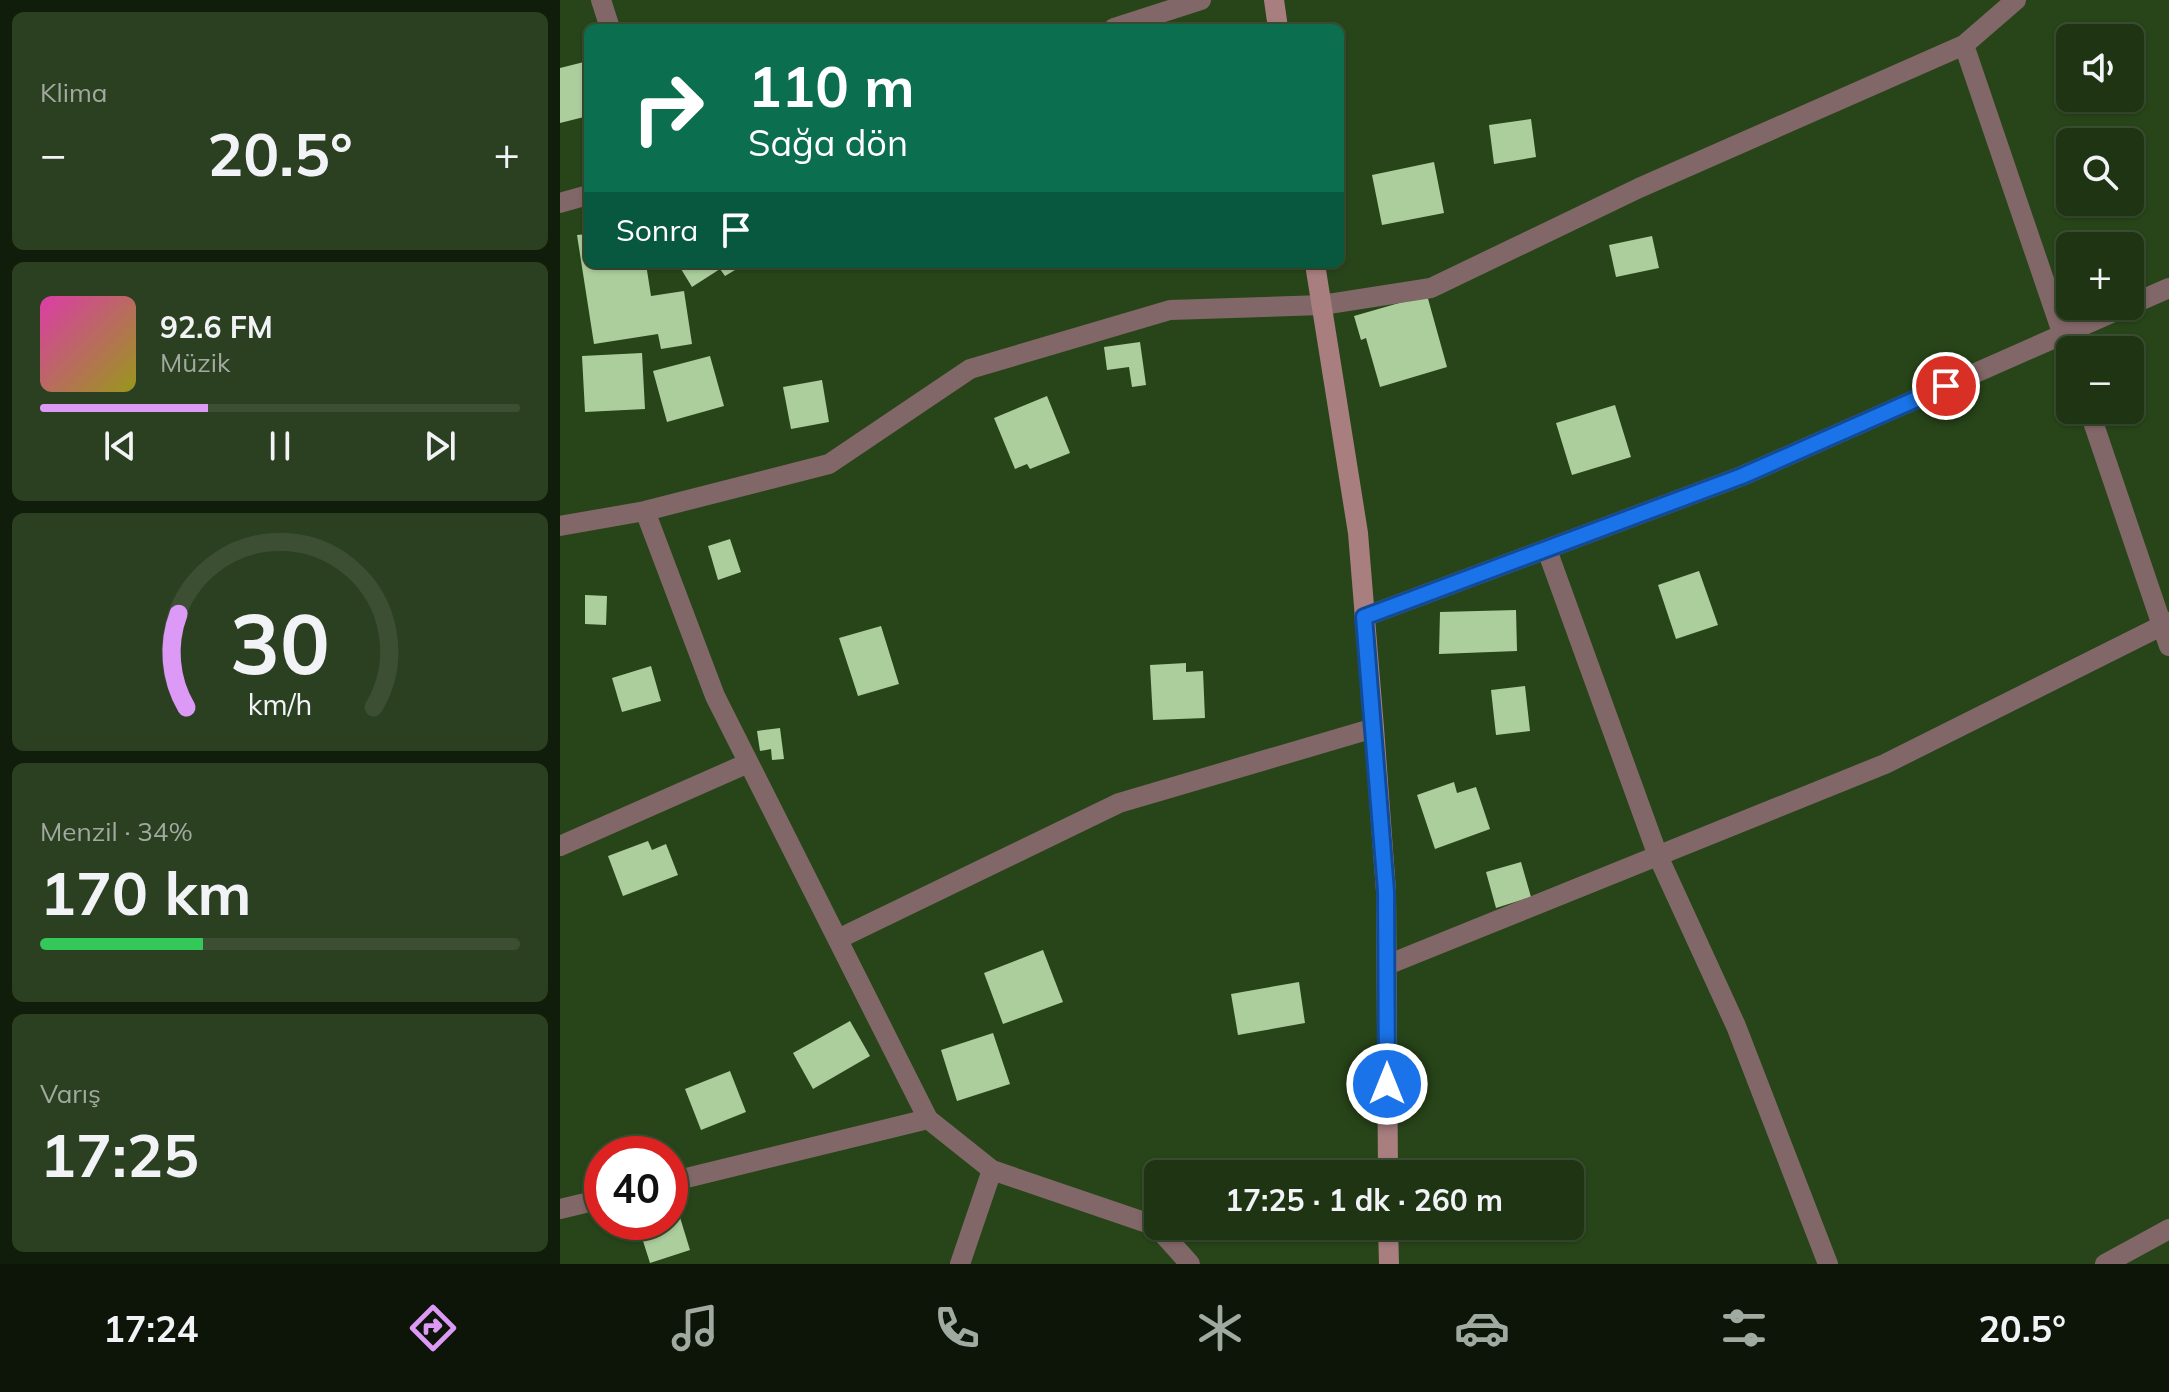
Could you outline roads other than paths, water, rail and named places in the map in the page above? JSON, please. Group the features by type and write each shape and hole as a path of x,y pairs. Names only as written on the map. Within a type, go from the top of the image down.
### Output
{"street":[{"path":"601,0 609,24"},
{"path":"1126,24 1201,0"},
{"path":"1274,0 1277,24"},
{"path":"560,526 645,511 829,464 970,369 1170,310 1322,305 1431,288 1639,188 1964,45 2016,0"},
{"path":"1964,45 2063,335"},
{"path":"560,203 584,196"},
{"path":"1316,268 1358,533 1374,728 1386,891 1388,1160"},
{"path":"2144,299 2169,288"},
{"path":"1364,617 1742,476 2096,320"},
{"path":"2094,424 2166,624 2169,646"},
{"path":"645,511 715,696 928,1119 992,1170 1156,1226 1190,1264"},
{"path":"1547,550 1658,856 1736,1026 1828,1264"},
{"path":"1387,965 1885,764 2166,624"},
{"path":"838,939 1119,803 1374,728"},
{"path":"560,846 748,763"},
{"path":"688,1178 928,1119"},
{"path":"960,1264 992,1170"},
{"path":"560,1209 584,1203"},
{"path":"2105,1264 2169,1229"},
{"path":"1388,1240 1389,1264"}]}
